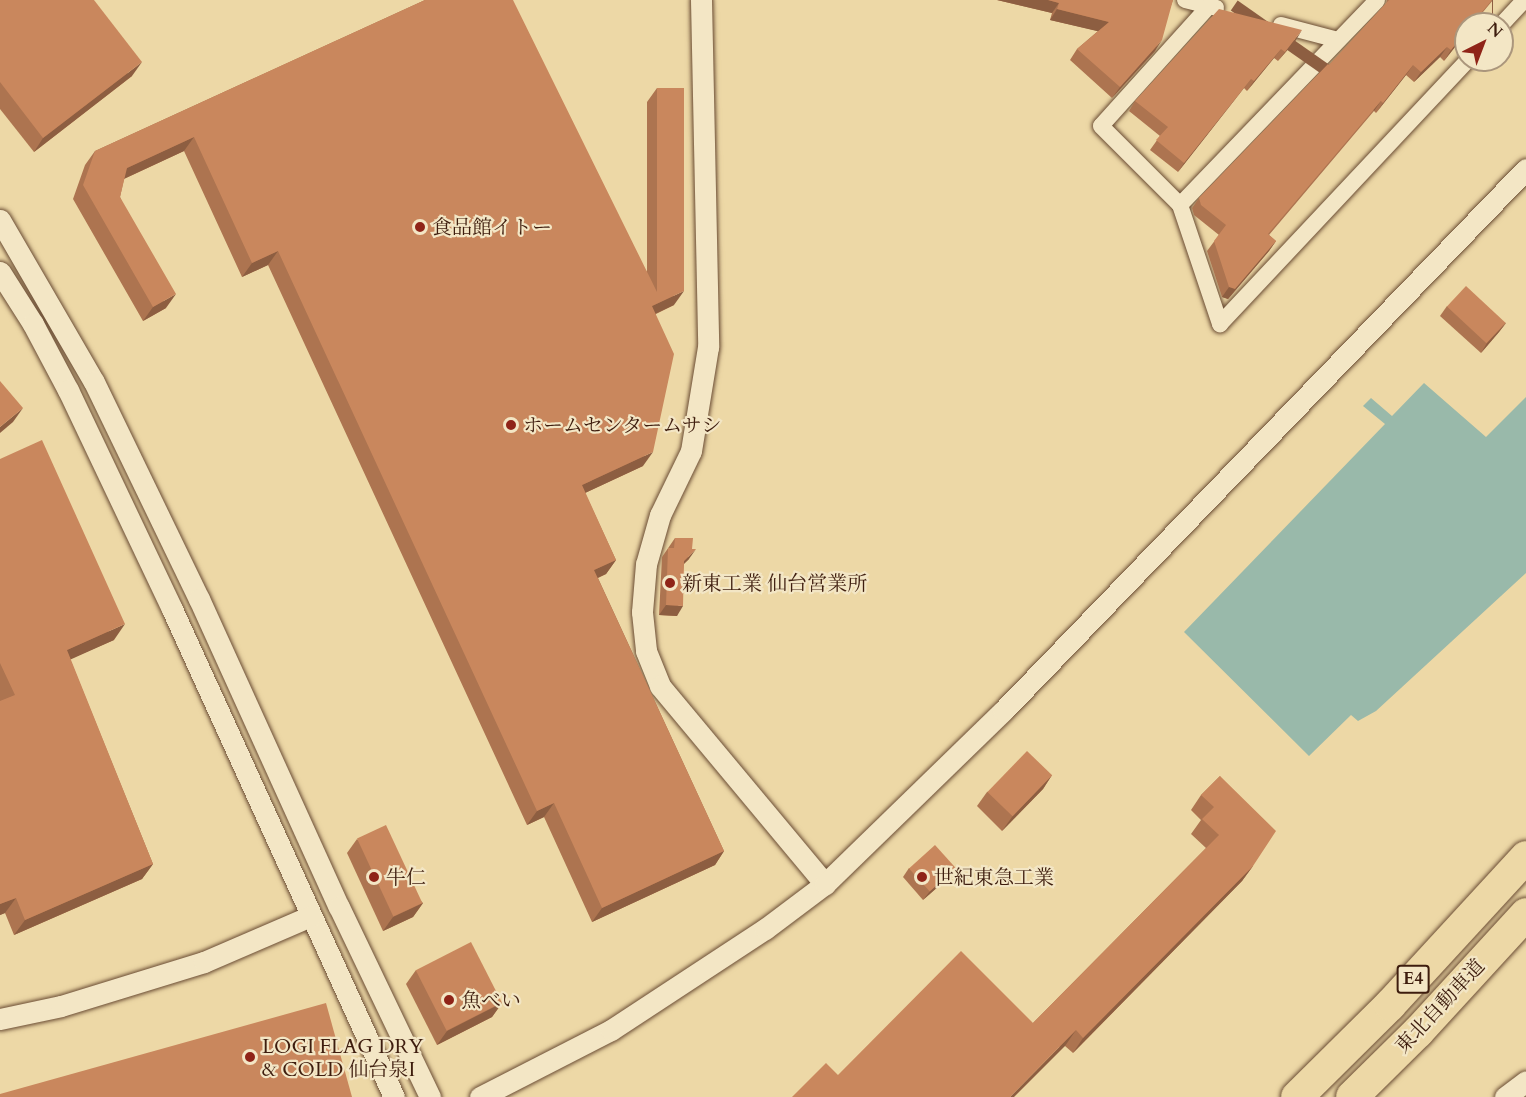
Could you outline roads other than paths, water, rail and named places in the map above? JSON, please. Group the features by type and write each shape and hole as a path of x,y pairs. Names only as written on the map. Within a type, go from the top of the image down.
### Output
{"highway":[{"name":"東北自動車道","path":"1297,1097 1390,1005 1526,857"},
{"name":"東北自動車道","path":"1352,1097 1418,1032 1526,914"}],"street":[{"path":"701,0 708,347 691,452 660,516 646,564 642,612 646,651 660,686 825,884"},
{"path":"1185,0 1230,12"},
{"path":"1180,205 1377,0"},
{"path":"1513,12 1524,0"},
{"path":"1209,6 1101,126 1180,205 1221,324 1457,72"},
{"path":"1263,20 1338,40"},
{"path":"480,1097 611,1030 765,929 825,884 1003,711 1526,169"},
{"path":"0,220 94,382 199,599 339,907 430,1097"},
{"path":"0,272 33,324 68,390 172,609 394,1097"},
{"path":"0,1019 61,1006 204,962 311,916"},
{"path":"1505,1097 1526,1080"}],"place":[{"name":"食品館イトー","path":"420,227"},
{"name":"ホームセンタームサシ","path":"511,425"},
{"name":"新東工業 仙台営業所","path":"670,583"},
{"name":"牛仁","path":"374,877"},
{"name":"世紀東急工業","path":"922,877"},
{"name":"魚べい","path":"449,1000"},
{"name":"LOGI FLAG DRY & COLD 仙台泉I","path":"250,1057"}]}
